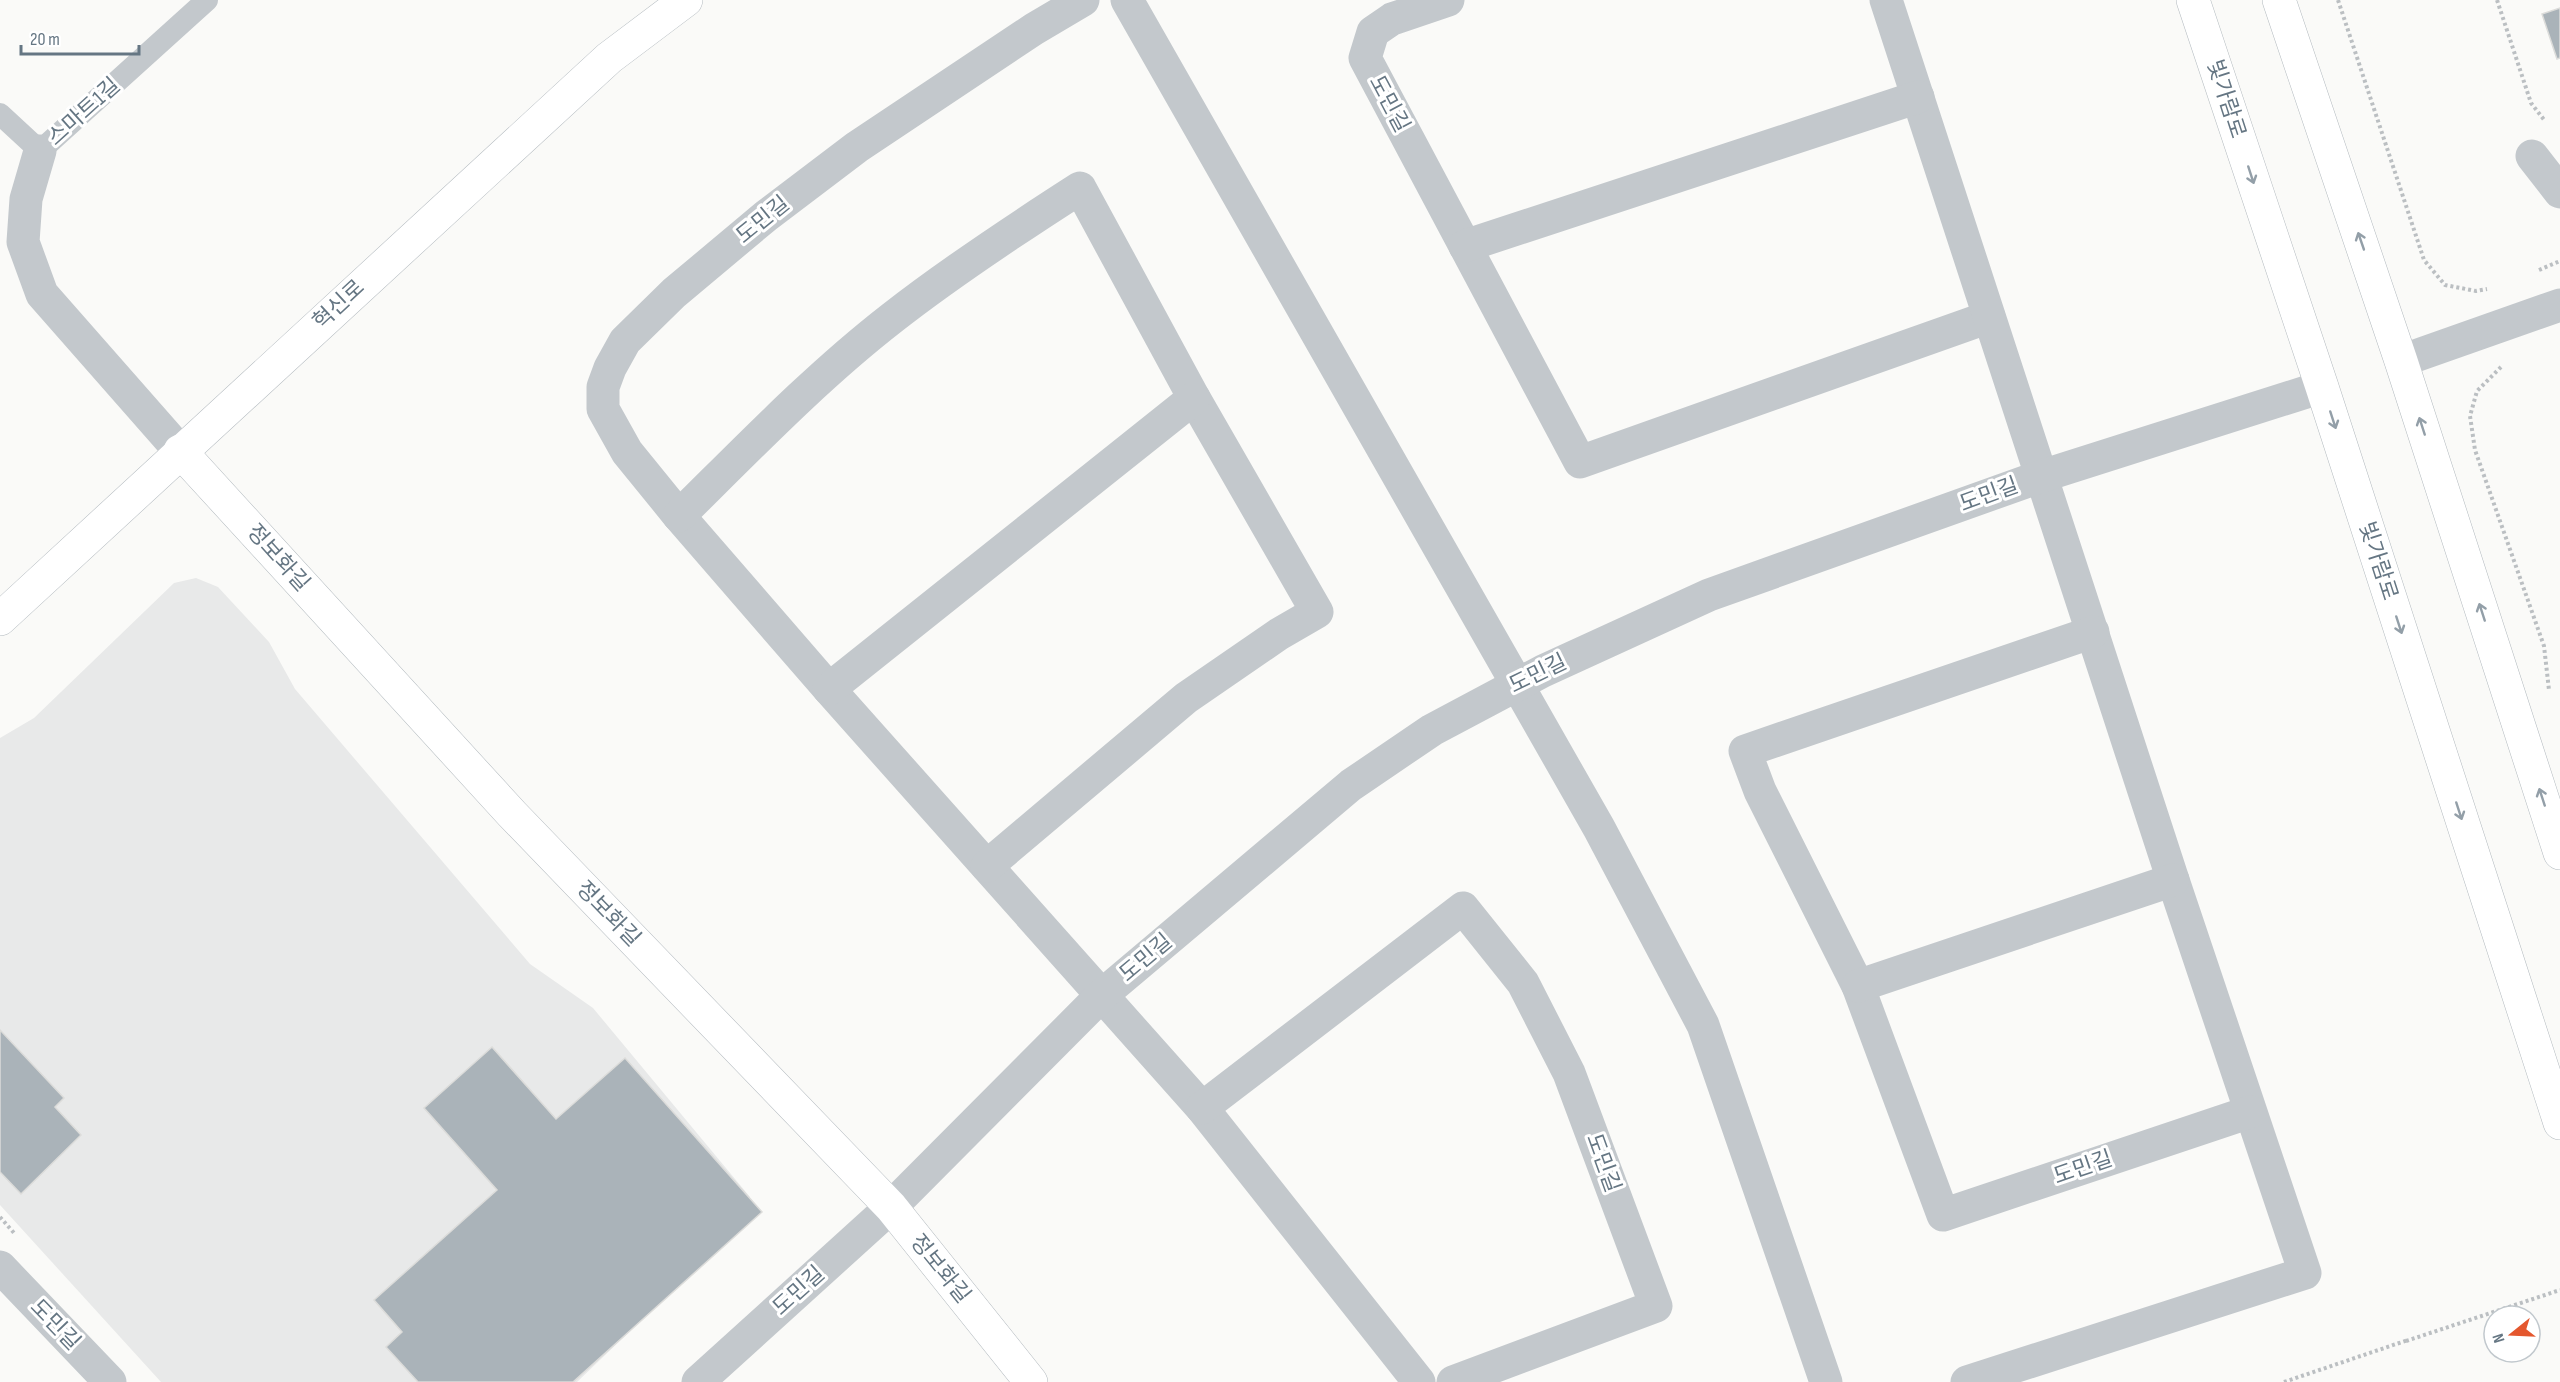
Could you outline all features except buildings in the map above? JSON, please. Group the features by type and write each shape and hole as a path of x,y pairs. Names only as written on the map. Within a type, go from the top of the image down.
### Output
{"main road":[{"name":"혁신로","path":"0,619 609,58 686,0"},
{"name":"빛가람로","path":"2193,0 2322,387 2560,1123"},
{"path":"2279,0 2401,361 2560,853"},
{"name":"정보화길","path":"180,451 512,814 891,1207 1031,1382"}],"street":[{"name":"도민길","path":"1083,0 1034,29 857,147 766,216 674,293 626,341 610,368 603,387 603,409 627,452 679,516 829,689 1202,1108 1419,1382"},
{"path":"1127,0 1599,828 1703,1025 1826,1382"},
{"name":"도민길","path":"1448,0 1392,19 1373,32 1365,58 1580,462 1989,317"},
{"name":"도민길","path":"1886,0 2173,880 2305,1273 1967,1382"},
{"path":"1465,246 1918,97"},
{"path":"40,152 26,199 23,242 42,294 180,451"},
{"path":"2532,156 2560,192"},
{"path":"679,516 787,410 890,319 976,255 1080,188 1194,398 1317,612 1279,634 1186,698 987,866"},
{"path":"2401,361 2560,305"},
{"name":"도민길","path":"698,1382 891,1207 1102,995 1351,785 1432,730 1517,684 1709,596 2042,476 2322,387"},
{"path":"829,689 1194,398"},
{"name":"도민길","path":"2092,632 1745,751 1760,791 1858,986 1943,1215 2250,1112"},
{"path":"1858,986 2173,880"},
{"name":"도민길","path":"1202,1108 1463,908 1523,983 1569,1073 1656,1306 1453,1382"},
{"name":"도민길","path":"0,1267 110,1382"}],"lane":[{"name":"스마트1길","path":"40,152 207,0"},
{"path":"0,114 40,152"}],"path":[{"path":"2338,0 2424,260 2445,285 2476,291 2495,287"},
{"path":"2497,0 2531,103 2546,122"},
{"path":"2532,273 2560,261"},
{"path":"2478,391 2470,416 2475,450 2544,646 2549,692"},
{"path":"2284,1382 2560,1290"},
{"path":"2406,1341 2428,1334"}],"shaded area":[{"path":"196,578 218,587 269,642 295,689 530,964 593,1008 750,1197 749,1217 577,1382 161,1382 0,1205 0,738 34,718 174,583"}]}
